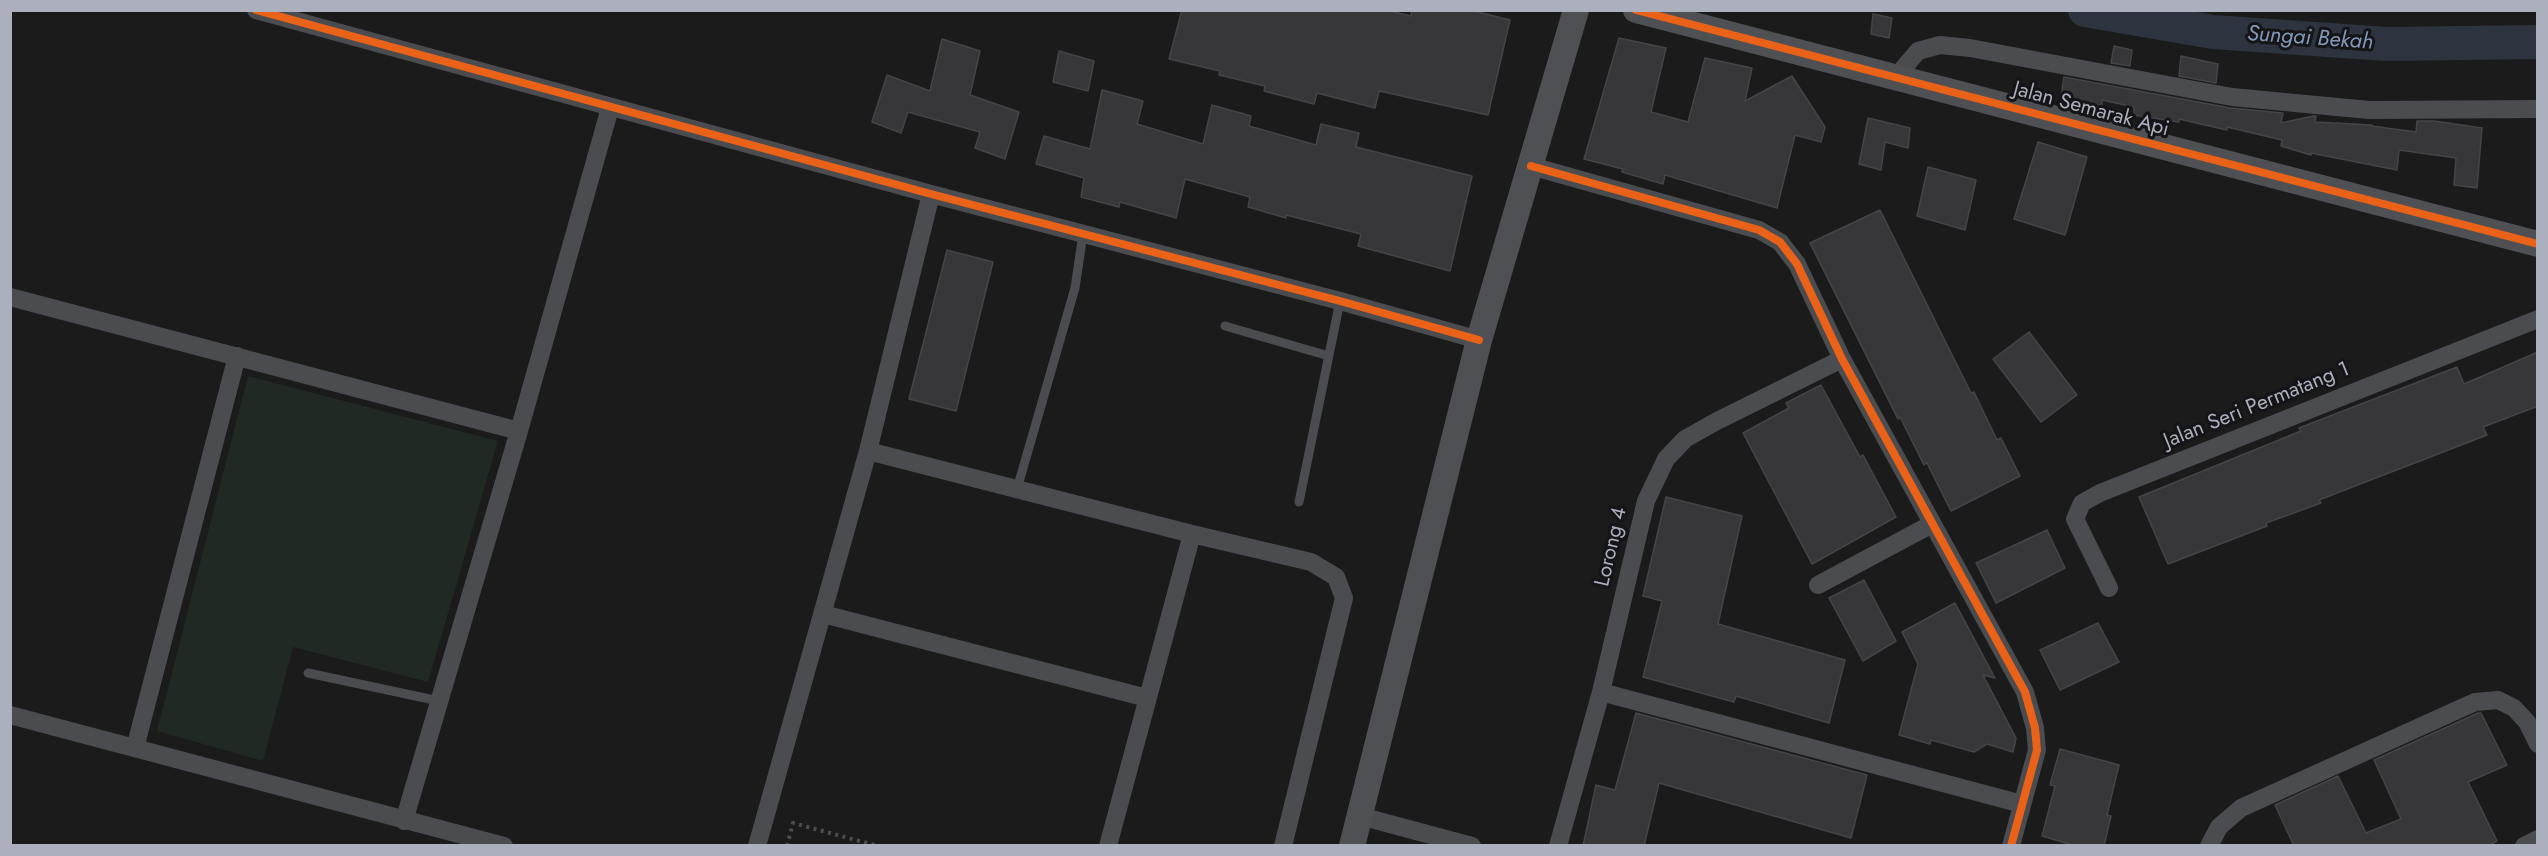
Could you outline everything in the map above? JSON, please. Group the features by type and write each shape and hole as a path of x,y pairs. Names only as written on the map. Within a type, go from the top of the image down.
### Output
{"street":[{"path":"256,10 610,108 1340,301 1479,340"},
{"path":"1352,846 1479,340 1576,10"},
{"name":"Jalan Semarak Api","path":"1636,10 2538,244"},
{"path":"1896,77 1918,51 1940,45 1970,48 2232,97 2369,110 2538,109"},
{"path":"404,821 519,431 610,108"},
{"path":"1532,166 1759,230 1779,242 1797,264 1842,359 2025,692 2031,712 2037,750 2011,846"},
{"path":"757,846 868,451 931,194"},
{"path":"10,297 519,431"},
{"name":"Jalan Seri Permatang 1","path":"2109,588 2075,519 2082,502 2538,319"},
{"path":"135,748 237,356"},
{"name":"Lorong 4","path":"1558,846 1601,692 1646,501 1666,459 1685,439 1842,359"},
{"path":"868,451 1311,562 1335,577 1344,598 1283,846"},
{"path":"1818,585 1932,524"},
{"path":"1108,846 1192,534"},
{"path":"823,614 1147,698"},
{"path":"1601,692 2022,804"},
{"path":"2209,846 2219,827 2241,808 2475,702 2498,700 2514,708 2527,722 2538,744"},
{"path":"10,715 504,846"},
{"path":"1360,816 1472,846"},
{"path":"2524,846 2538,839"}],"lane":[{"path":"1017,489 1075,288 1083,234"},
{"path":"1299,502 1340,301"},
{"path":"1225,326 1329,356"},
{"path":"308,673 439,701"}],"path":[{"path":"787,846 793,823 878,846"}],"shaded area":[{"path":"248,376 498,441 428,682 293,647 263,761 157,731"}],"building":[{"path":"1182,10 1386,10 1411,16 1412,10 1470,10 1510,20 1488,115 1379,91 1375,108 1317,93 1314,104 1264,91 1265,86 1219,75 1220,71 1169,59"},
{"path":"1873,14 1892,18 1889,38 1871,34"},
{"path":"1619,38 1666,48 1651,112 1688,122 1705,58 1752,68 1745,101 1792,76 1825,127 1821,142 1795,135 1777,208 1665,175 1663,184 1622,172 1623,169 1584,159"},
{"path":"942,39 980,51 970,95 1019,112 1005,159 975,148 980,132 908,112 901,133 872,122 887,75 930,91"},
{"path":"2114,46 2132,50 2130,66 2111,63"},
{"path":"1059,51 1094,61 1088,91 1053,82"},
{"path":"2181,56 2218,64 2216,83 2179,76"},
{"path":"2064,77 2230,108 2283,113 2281,123 2316,116 2315,122 2372,125 2416,132 2417,121 2434,121 2482,128 2477,188 2454,185 2456,158 2399,150 2397,170 2311,153 2311,155 2281,146 2282,140 2227,127 2227,130 2179,119 2179,122 2134,115 2134,107 2102,100 2102,106 2061,97"},
{"path":"1102,90 1143,101 1137,124 1203,144 1212,105 1251,116 1249,126 1316,145 1321,124 1359,133 1356,147 1472,176 1450,271 1358,246 1361,234 1286,215 1286,218 1248,207 1250,197 1185,179 1176,218 1120,202 1119,207 1081,197 1084,178 1036,164 1044,136 1090,149"},
{"path":"1868,118 1910,128 1908,148 1885,142 1881,170 1859,164"},
{"path":"2038,142 2087,157 2065,235 2014,219"},
{"path":"1928,167 1976,180 1965,230 1917,216"},
{"path":"1880,210 1971,393 1974,392 1997,440 2001,438 2020,476 1951,511 1927,463 1924,465 1900,417 1898,419 1810,243"},
{"path":"947,250 993,262 956,411 909,399"},
{"path":"2029,332 2077,395 2041,422 1993,359"},
{"path":"2538,352 2538,406 2483,427 2487,435 2319,500 2321,503 2266,523 2267,526 2168,564 2139,497 2301,431 2299,428 2457,367 2464,384"},
{"path":"1821,385 1860,457 1863,455 1896,517 1812,564 1743,433 1789,408 1786,403"},
{"path":"1666,497 1742,516 1718,624 1845,660 1829,723 1736,696 1734,702 1643,677 1662,601 1643,596"},
{"path":"2047,530 2065,568 1996,603 1976,563"},
{"path":"1864,580 1896,641 1863,661 1829,598"},
{"path":"1955,603 1995,678 1983,675 2016,738 2013,752 1987,744 1974,752 1931,740 1930,744 1899,735 1918,664 1902,632"},
{"path":"2098,623 2119,662 2060,690 2040,650"},
{"path":"1636,713 1867,775 1851,838 1659,783 1644,846 1583,846 1596,785 1615,790"},
{"path":"2481,713 2507,765 2468,782 2497,841 2488,846 2294,846 2275,805 2338,776 2366,833 2401,819 2374,760"},
{"path":"2060,749 2119,765 2107,815 2111,816 2104,846 2076,846 2042,836 2055,786 2050,785"}],"waterway":[{"name":"Sungai Bekah","path":"2085,10 2213,32 2387,44 2538,42"}],"cycle path":[{"path":"256,10 931,194 1340,301 1479,340"},
{"path":"1636,10 2538,244"},
{"path":"1531,166 1759,230 1780,242 1797,264 1842,359 2025,692 2035,728 2037,750 2011,846"}]}
